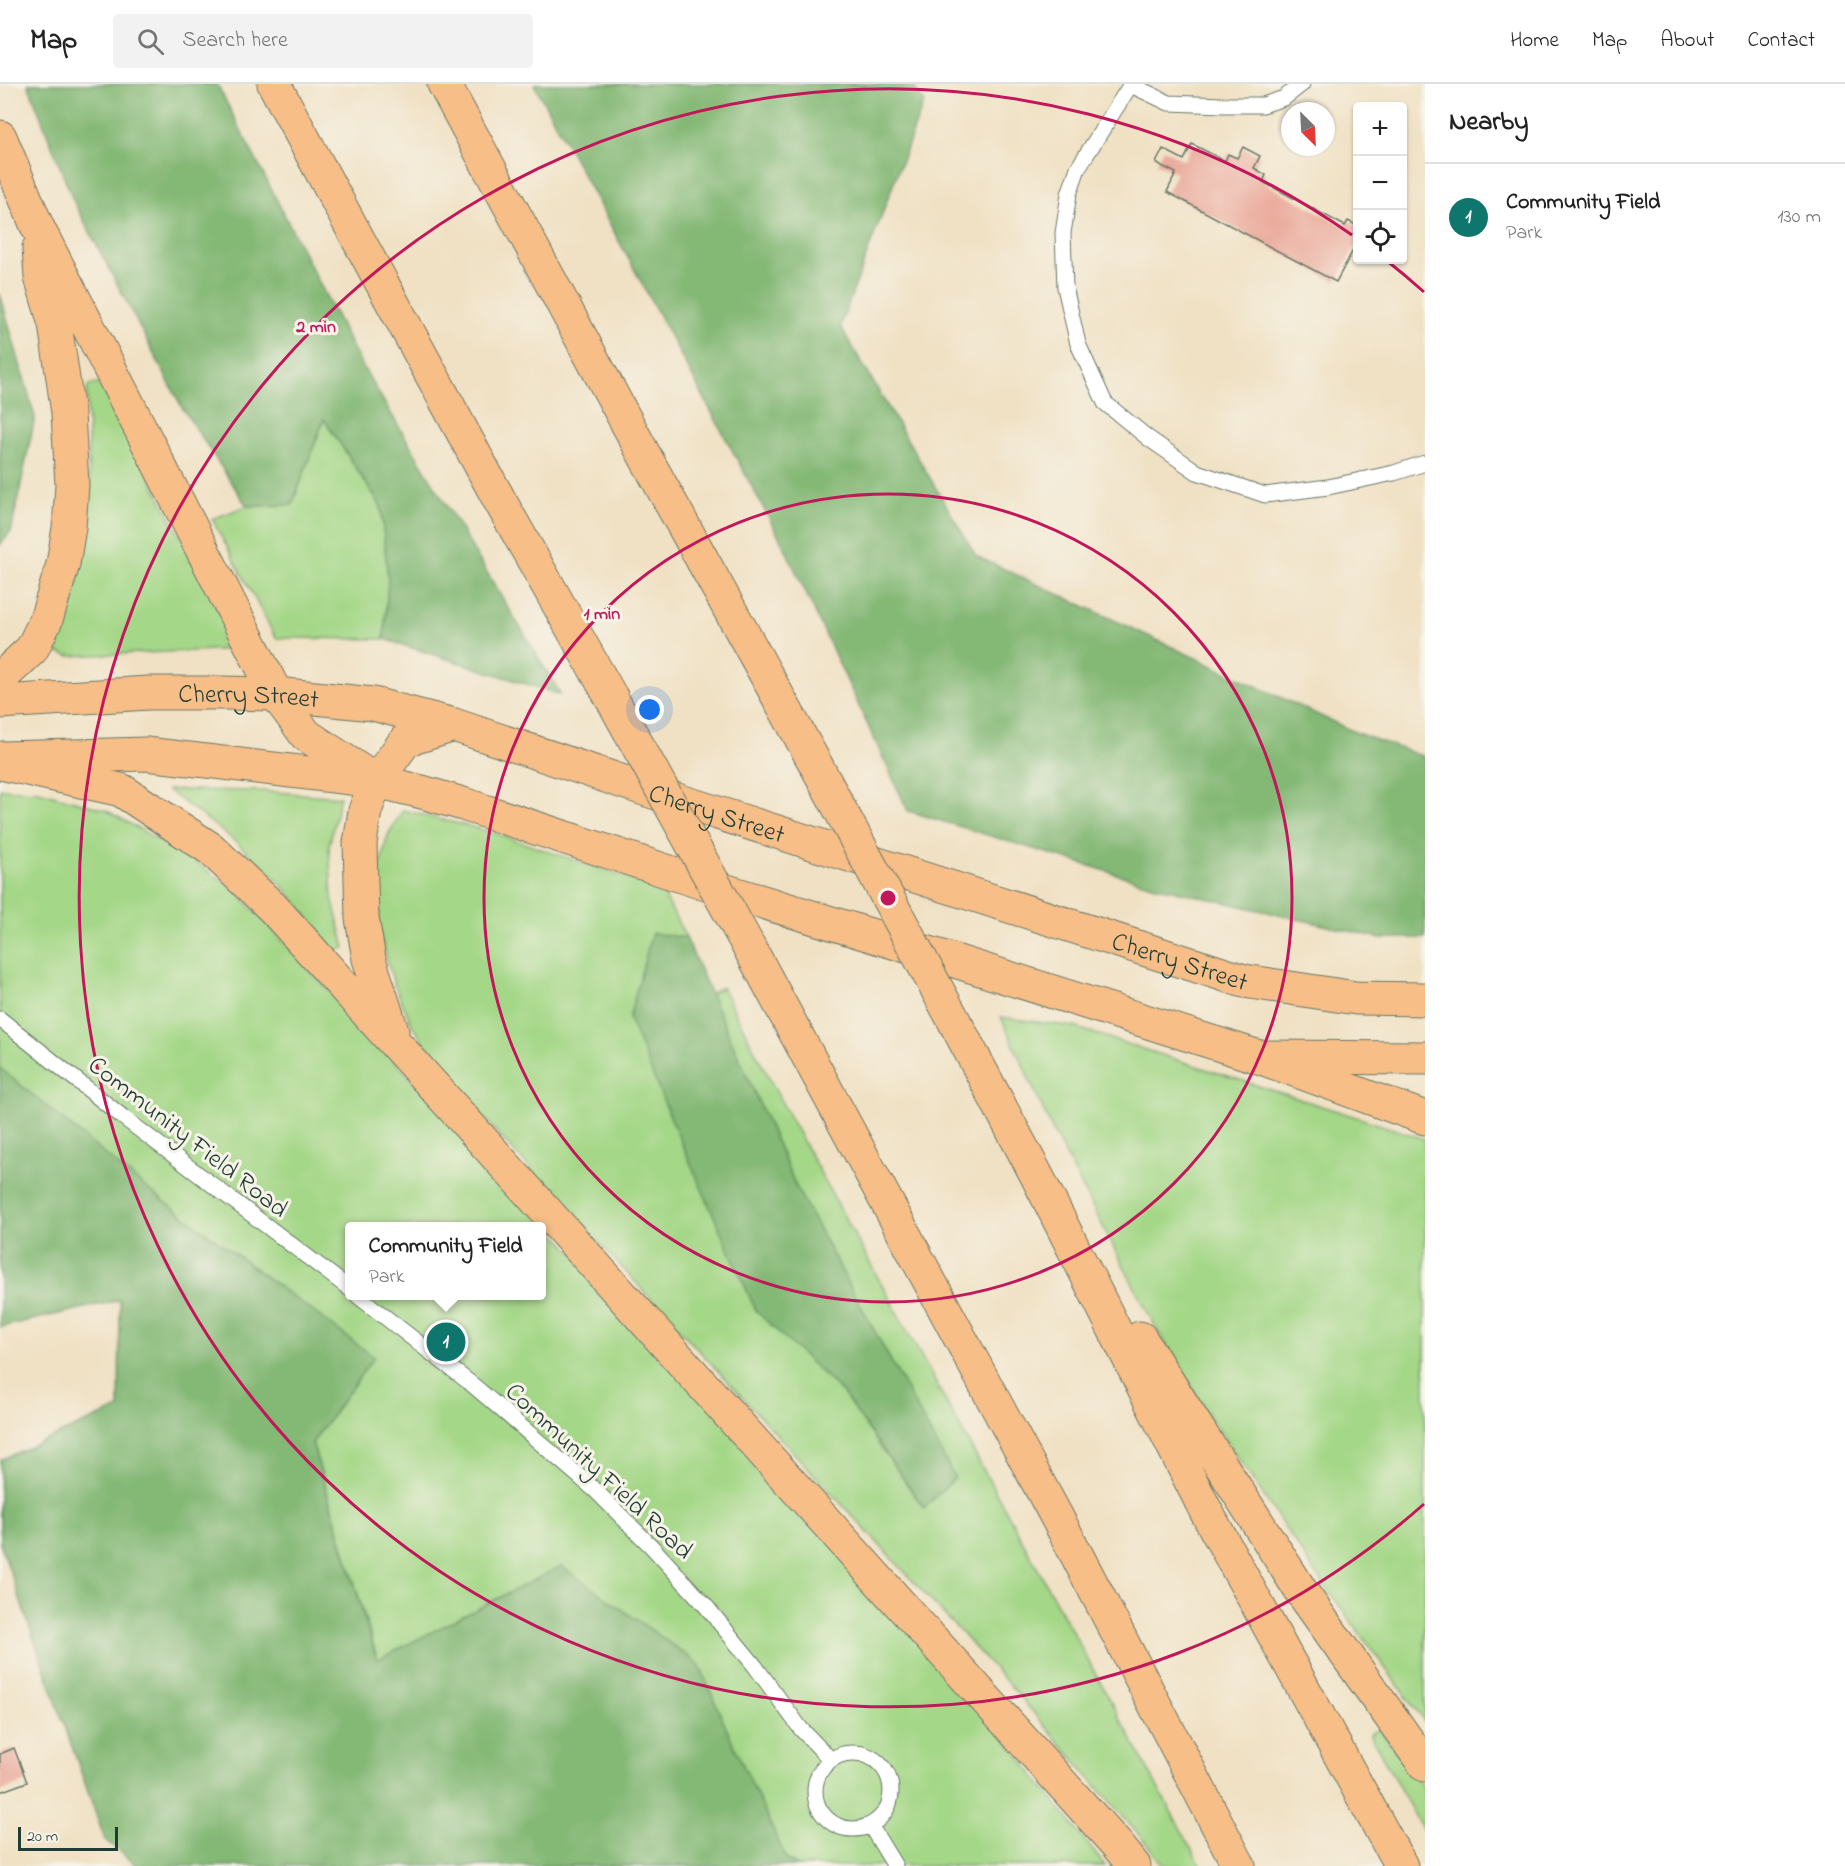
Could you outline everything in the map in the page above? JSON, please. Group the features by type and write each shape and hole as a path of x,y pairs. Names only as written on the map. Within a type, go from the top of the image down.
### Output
{"main road":[{"path":"274,84 500,501 760,966 1061,1525 1239,1866"},
{"path":"444,84 958,1028 1037,1176 1207,1513 1401,1866"},
{"path":"0,137 37,226 276,694 306,735 375,781"},
{"path":"0,679 32,649 46,620 63,564 69,528 72,485 68,413 55,324 41,277 37,226"},
{"name":"Cherry Street","path":"0,702 149,693 276,694 373,704 454,725 677,800 1244,981 1356,998 1425,999"},
{"path":"395,1042 369,959 362,918 360,843 365,811 375,781 406,741 454,725"},
{"path":"0,758 146,754 375,781 422,792 727,891 1259,1057 1425,1118"},
{"path":"0,763 121,790 211,849 273,908 1134,1866"},
{"path":"1259,1057 1425,1058"},
{"path":"1037,1176 1301,1591 1425,1765"}],"lane":[{"path":"1302,84 1284,98 1263,105 1169,103 1131,84 1078,168 1069,194 1062,233 1065,287 1078,344 1105,403 1148,438 1197,472 1265,495 1328,487 1394,474 1425,463"},
{"name":"Community Field Road","path":"0,1019 124,1118 345,1285"},
{"name":"Community Field Road","path":"363,1300 474,1386 603,1498 705,1605 755,1666 801,1729 831,1760"},
{"path":"861,1753 871,1757 886,1771 890,1781 890,1801 879,1819 870,1825 850,1829 831,1822 824,1815 816,1796 816,1786 823,1767 831,1760 840,1755 861,1753"},
{"path":"870,1825 895,1866"}],"green space":[{"path":"28,84 217,84 361,364 561,695 384,639 388,580 381,506 324,419 292,505 247,506 183,409 73,200"},
{"path":"534,84 912,84 924,102 840,326 976,556 1357,733 1425,757 1425,938 1380,938 1159,887 908,811 783,544"},
{"path":"0,294 35,417 11,532 0,545"},
{"path":"101,384 239,649 68,656 53,651 69,616 85,550 89,483 87,387"},
{"path":"324,419 381,506 388,580 384,639 276,638 212,519 247,506 292,505"},
{"path":"0,789 39,791 106,810 196,862 238,893 544,1222 345,1222 345,1300 546,1300 546,1224 901,1605 1105,1866 440,1866 312,1442 0,1072"},
{"path":"167,790 261,791 340,797 329,846 332,898 345,948 335,951 293,897 273,876 214,825"},
{"path":"403,810 488,831 661,889 686,938 652,934 756,1310 842,1392 924,1508 954,1478 798,1191 710,994 722,987 782,1103 1201,1866 1163,1866 1015,1691 499,1135 443,1069 412,1025 394,984 380,934 377,877 388,835"},
{"path":"652,933 686,938 798,1191 955,1478 924,1508 842,1392 756,1311 629,1018"},
{"path":"1001,1017 1074,1027 1425,1139 1425,1722 1317,1575 1209,1415 1155,1326 1052,1129"},
{"path":"0,1068 141,1184 374,1357 312,1443 377,1660 561,1566 699,1664 787,1860 799,1866 138,1866 105,1840 0,1543 0,1460 119,1408 120,1300 0,1327"},
{"path":"1379,1729 1425,1790 1425,1834 1370,1734"}],"building":[{"path":"1192,144 1225,161 1228,154 1237,158 1243,147 1260,156 1254,168 1266,175 1263,182 1345,226 1348,221 1353,224 1353,250 1336,282 1167,192 1176,173 1156,163 1163,149 1184,160"},
{"path":"14,1748 27,1782 0,1792 0,1754"}],"place":[{"name":"Community Field","path":"446,1342"}]}
